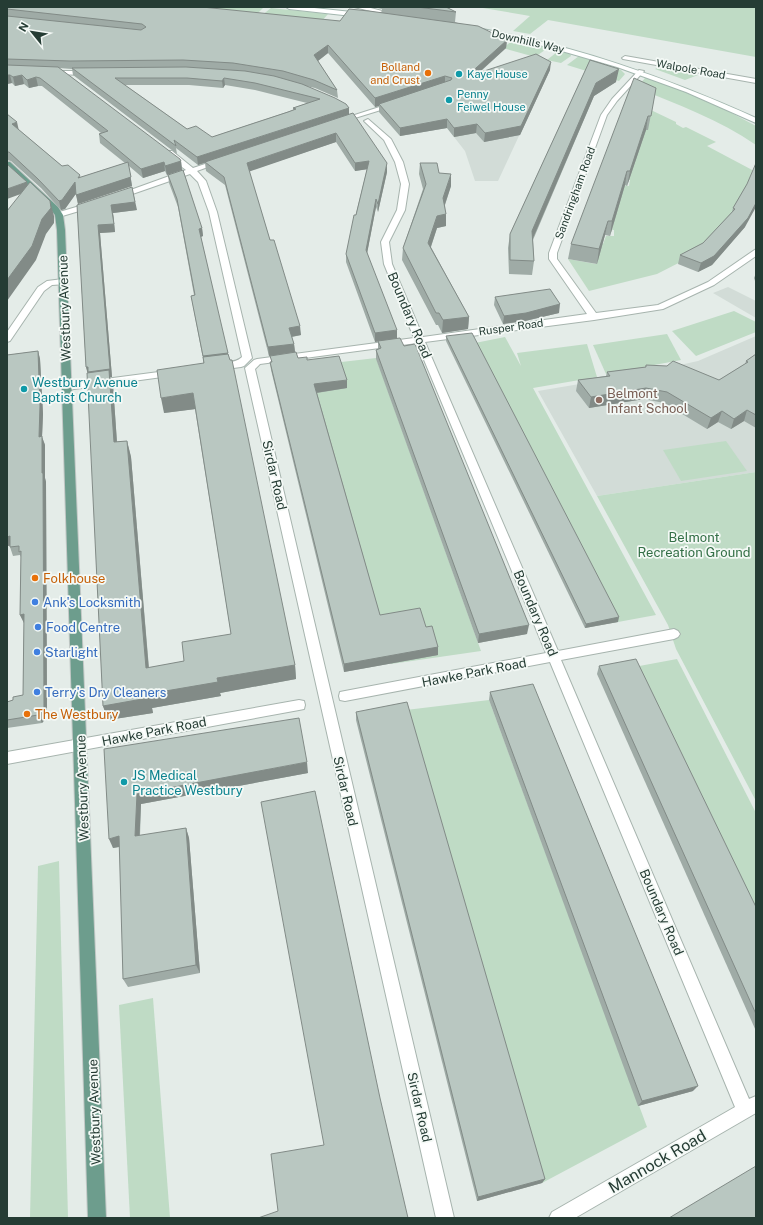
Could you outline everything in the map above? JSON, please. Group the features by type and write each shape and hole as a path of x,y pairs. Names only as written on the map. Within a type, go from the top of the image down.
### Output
{"main road":[{"path":"7,164 51,205 59,215"},
{"name":"Westbury Avenue","path":"59,215 61,230 67,387 97,1218"}],"street":[{"path":"289,7 381,14 357,7"},
{"name":"Downhills Way","path":"472,29 556,47 641,71 710,99 756,121"},
{"name":"Walpole Road","path":"625,58 650,64 756,81"},
{"name":"Sandringham Road","path":"594,317 553,259 553,253 604,115 614,100 641,71"},
{"path":"42,72 95,73"},
{"path":"63,73 71,80"},
{"path":"331,124 405,100"},
{"path":"350,108 360,115"},
{"name":"Boundary Road","path":"368,121 387,139 399,162 405,184 402,210 385,242 388,264 554,656 751,1107"},
{"name":"Sirdar Road","path":"163,149 192,171 202,182 214,212 445,1218"},
{"path":"59,215 228,159"},
{"name":"Rusper Road","path":"210,368 660,307 694,294 720,279 756,252"},
{"path":"7,339 41,289 50,283 63,282"},
{"path":"67,387 186,371"},
{"name":"Hawke Park Road","path":"345,696 674,634"},
{"name":"Hawke Park Road","path":"7,758 299,704"},
{"name":"Mannock Road","path":"558,1218 751,1107"}],"shaded area":[{"path":"545,74 538,95 498,181 475,181 465,151 447,128"},
{"path":"728,287 756,301 756,318 713,293"},
{"path":"756,336 756,472 597,496 538,391 639,374 698,361"}],"green space":[{"path":"206,7 264,7 255,16 202,10"},
{"path":"477,7 756,7 756,57 548,20 530,34 513,31 530,16"},
{"path":"271,8 328,14 321,22 261,16"},
{"path":"513,40 545,47 545,50 535,57 503,48"},
{"path":"557,52 570,53 571,56 561,63 547,60"},
{"path":"579,56 621,70 625,74 619,81 567,65"},
{"path":"657,68 698,75 685,80 655,69"},
{"path":"645,78 652,78 724,109 756,126 756,145 713,120 683,106 637,88"},
{"path":"632,101 676,122 676,124 683,128 686,127 716,142 707,146 756,172 729,221 702,251 657,274 589,291 568,259 596,264 600,252 595,243 603,244 606,236 614,236 614,230 612,230 622,185 629,186 630,180 624,179 634,163 641,129 648,130"},
{"path":"734,311 756,322 756,332 696,356 672,331"},
{"path":"667,334 681,360 606,374 593,345"},
{"path":"505,337 521,366 517,353 587,344 597,377 533,388 656,615 618,622 475,343"},
{"path":"376,358 481,651 391,664 307,366"},
{"path":"726,441 747,471 681,481 663,450"},
{"name":"Belmont Recreation Ground","path":"756,472 756,801 676,649 668,625 597,496"},
{"path":"677,659 756,813 756,924 634,667"},
{"path":"489,700 647,1127 542,1183 406,710"},
{"path":"59,861 68,1218 30,1218 38,866"},
{"path":"153,998 170,1218 130,1218 119,1005"}],"building":[{"path":"7,7 202,7 340,21 349,9 369,11 478,26 507,40 466,77 536,54 551,62 521,126 485,133 477,124 454,128 447,119 400,128 379,104 451,80 452,78 445,76 375,98 328,45 314,55 337,90 314,80 283,71 233,63 183,60 70,61 7,59 7,16 141,30 146,27 142,24 7,9"},
{"path":"417,7 446,7 456,12"},
{"path":"590,60 619,69 596,83 532,231 534,261 510,260 510,234"},
{"path":"7,65 58,67 181,161 165,166 164,162 141,169 99,134 108,131 40,78 36,77 27,80 22,75 13,77 7,75"},
{"path":"186,67 245,71 274,76 302,84 335,98 346,104 349,108 197,157 174,140 176,146 72,68","holes":["115,78 187,78 222,81 224,78 255,83 320,99 293,108 296,109 288,112 212,137 196,126 187,129"]},
{"path":"634,78 656,88 651,116 648,116 630,171 627,171 612,221 608,221 599,249 571,244"},
{"path":"353,113 387,163 378,204 376,199 366,250 397,330 375,333 346,254 354,215 356,215 369,161 355,163 336,133 247,163 270,240 274,240 300,326 289,328 294,344 268,347 224,177 205,162"},
{"path":"7,114 17,122 12,124 62,166 68,165 80,175 78,178 128,162 131,177 76,195 75,182 62,200 59,201 38,179 9,152 7,152"},
{"path":"420,163 437,163 439,173 451,174 443,198 446,214 437,216 428,243 469,317 443,320 439,313 436,313 403,248 426,184"},
{"path":"756,163 756,203 748,218 714,256 701,263 680,255 703,243 735,209 733,208 747,184"},
{"path":"7,164 27,182 7,189"},
{"path":"183,170 202,228 199,229 228,353 203,356 191,296 195,295 177,199 168,175"},
{"path":"30,182 50,201 51,208 42,219 32,246 7,280 7,211"},
{"path":"132,187 135,202 111,205 114,224 98,225 110,369 88,372 88,367 86,367 77,205"},
{"path":"550,289 560,304 526,313 504,316 495,297"},
{"path":"472,333 619,617 586,624 446,336"},
{"path":"400,338 404,346 415,344 529,625 479,634 376,350 381,348 378,341"},
{"path":"38,351 40,406 39,437 42,436 43,473 44,709 38,715 7,720 7,702 13,700 13,697 23,695 24,614 20,615 21,551 19,552 19,546 10,547 10,536 7,537 7,355"},
{"path":"296,352 298,358 307,357 307,360 339,356 347,380 314,384 380,615 420,608 426,627 432,626 438,647 344,664 270,362 272,362 270,356"},
{"path":"228,354 230,360 232,360 295,665 217,678 218,682 148,694 148,698 103,706 87,373 109,370 114,442 127,441 146,668 184,661 182,642 231,634 193,393 161,398 157,370 204,363 203,357"},
{"path":"756,354 756,415 747,410 734,419 722,411 711,418 667,392 646,388 591,397 578,380 610,376 607,372 646,367 646,365 667,366 673,361 719,380 748,362 746,361"},
{"path":"636,659 756,907 756,1014 599,666"},
{"path":"533,684 698,1086 642,1101 490,692"},
{"path":"407,702 545,1179 478,1197 356,712"},
{"path":"299,718 307,762 137,794 135,836 186,828 196,965 123,979 119,836 109,839 104,749"},
{"path":"315,791 380,1098 408,1218 258,1218 278,1211 271,1154 324,1145 261,802"},
{"path":"756,1166 756,1218 669,1218"}],"place":[{"name":"Bolland and Crust","path":"428,73"},
{"name":"Kaye House","path":"459,74"},
{"name":"Penny Feiwel House","path":"449,100"},
{"name":"Westbury Avenue Baptist Church","path":"24,389"},
{"name":"Belmont Infant School","path":"599,400"},
{"name":"Folkhouse","path":"35,578"},
{"name":"Ank's Locksmith","path":"35,602"},
{"name":"Food Centre","path":"38,627"},
{"name":"Starlight","path":"37,652"},
{"name":"Terry's Dry Cleaners","path":"37,692"},
{"name":"The Westbury","path":"27,714"},
{"name":"JS Medical Practice Westbury","path":"124,782"}]}
